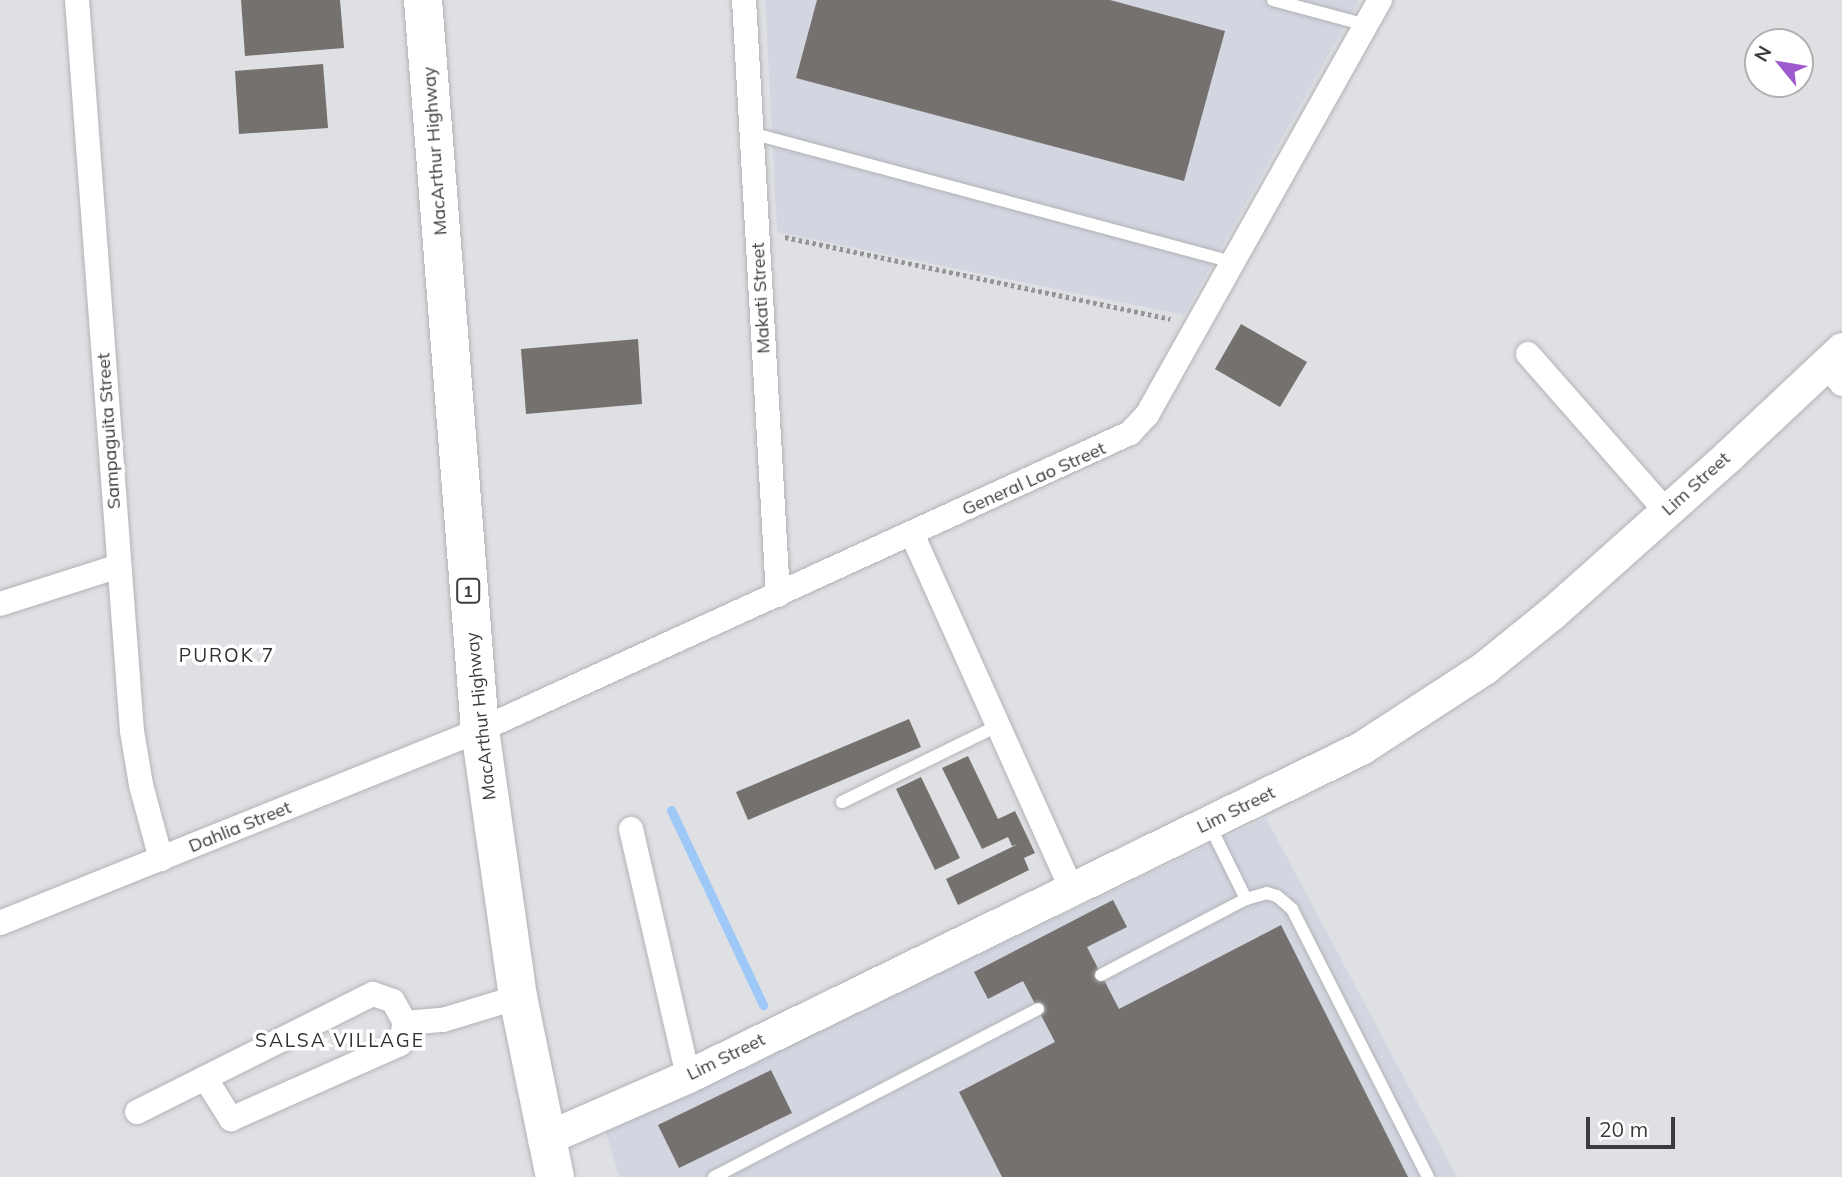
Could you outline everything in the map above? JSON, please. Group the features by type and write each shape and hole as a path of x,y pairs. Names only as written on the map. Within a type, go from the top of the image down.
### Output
{"highway":[{"name":"MacArthur Highway","path":"423,0 480,730 518,998 544,1139 555,1177"}],"street":[{"name":"Sampaguita Street","path":"77,0 132,731 142,785 161,859"},
{"name":"Makati Street","path":"744,0 778,595"},
{"name":"General Lao Street","path":"480,730 1130,433 1147,415 1380,0"},
{"path":"1528,354 1666,511"},
{"name":"Lim Street","path":"544,1139 688,1076 1361,748 1484,668 1552,613 1666,511 1837,366"},
{"path":"912,534 1072,887"},
{"path":"0,604 119,566"},
{"name":"Dahlia Street","path":"0,923 480,730"},
{"path":"631,828 688,1076"},
{"path":"137,1112 205,1078 373,994 393,1001 405,1023 400,1045 231,1119 205,1078"},
{"path":"405,1023 443,1020 518,998"}],"lane":[{"path":"1273,0 1366,24"},
{"path":"751,133 1234,262"},
{"path":"842,802 999,725"},
{"path":"1209,824 1247,899"},
{"path":"1101,975 1247,899 1267,893 1277,896 1292,909 1428,1177"},
{"path":"714,1177 1038,1009"}],"path":[{"path":"757,231 1198,325"}],"shaded area":[{"path":"765,0 1359,0 1184,315 777,232"},
{"path":"1266,818 1457,1177 619,1177 606,1132"}],"building":[{"path":"241,0 340,0 344,48 245,56"},
{"path":"817,0 1110,0 1225,31 1184,181 796,78"},
{"path":"323,64 328,128 239,134 235,71"},
{"path":"1241,324 1307,362 1280,407 1215,369"},
{"path":"638,339 642,404 526,414 521,349"},
{"path":"909,719 921,747 748,820 736,792"},
{"path":"968,756 998,819 1015,811 1035,853 1024,858 1029,870 958,905 946,879 1018,844 1012,846 1008,837 982,849 942,768"},
{"path":"921,777 960,858 935,870 896,789"},
{"path":"1113,900 1127,927 1087,947 1119,1009 1281,925 1408,1177 1002,1177 959,1092 1055,1042 1023,981 988,999 974,972"},
{"path":"771,1070 792,1113 679,1168 658,1125"}],"waterway":[{"path":"671,810 763,1005"}],"district":[{"name":"PUROK 7","path":"227,656"},
{"name":"SALSA VILLAGE","path":"340,1041"}]}
